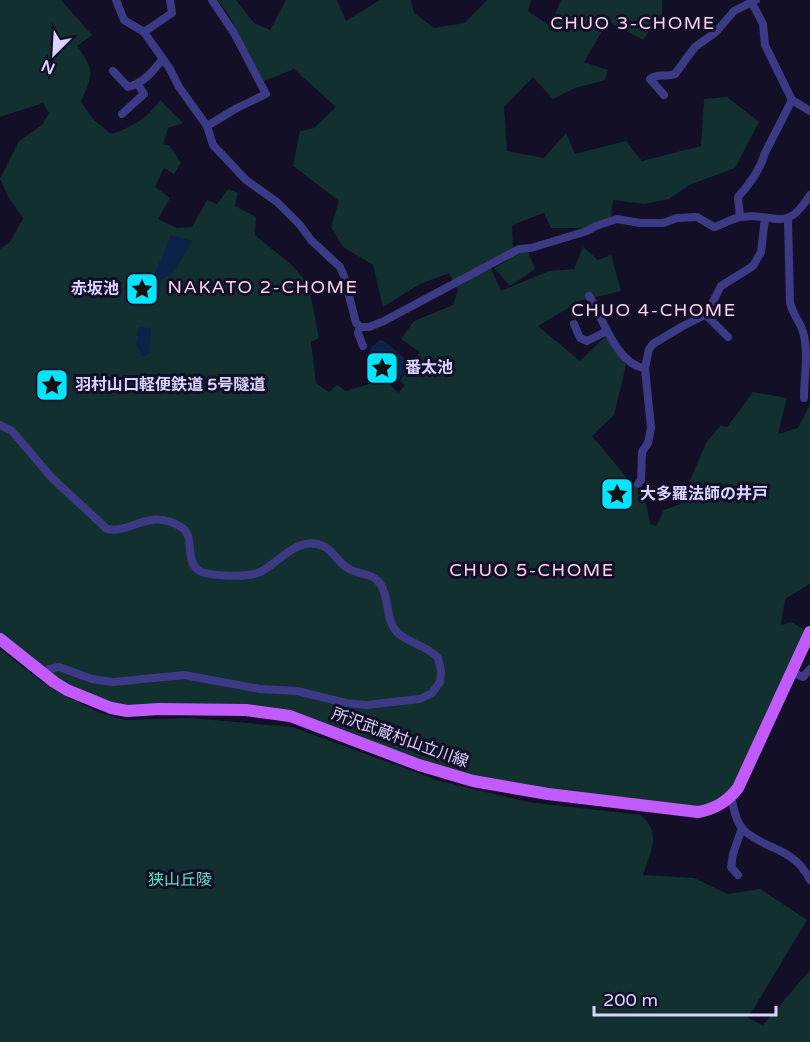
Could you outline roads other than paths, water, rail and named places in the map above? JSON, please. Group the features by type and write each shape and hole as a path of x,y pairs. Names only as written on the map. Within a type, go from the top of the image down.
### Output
{"main road":[{"path":"731,797 747,770 810,632"},
{"name":"所沢武蔵村山立川線","path":"0,639 43,674 67,690 119,710 246,710 290,716 419,765 484,783 548,794 698,812 718,806 731,797"}],"street":[{"path":"116,0 124,20 144,32 163,58 179,87 207,126 213,145 246,180 271,196 300,225 310,240 340,267 356,323 360,327 369,327 384,321 519,249 531,248 617,219 640,223 663,223 677,218 697,217 714,227 740,217 788,219 801,210 810,195"},
{"path":"144,32 172,13 170,0"},
{"path":"207,126 266,94 234,33 212,0"},
{"path":"664,95 650,79 661,74 670,76 675,74 695,47 716,32 734,11 754,2 764,24 765,45 792,100 810,111"},
{"path":"113,71 128,87 148,78 163,58"},
{"path":"122,114 144,93 138,84"},
{"path":"740,217 738,197 748,186 762,162 792,100"},
{"path":"638,484 641,480 642,452 648,442 651,428 645,368 650,346 705,314 721,286 747,271 757,261 761,252 765,218"},
{"path":"788,219 791,310 798,321 805,341 804,398"},
{"path":"589,296 597,308 606,331 627,361 636,367 645,368"},
{"path":"705,314 728,337"},
{"path":"574,324 580,338 587,341 606,331"},
{"path":"360,327 358,333 363,346"},
{"path":"0,425 12,431 44,470 107,529 117,530 154,519 182,527 189,538 192,563 201,573 251,575 261,572 278,558 301,546 314,544 324,547 344,566 367,574 378,581 384,592 394,628 434,654 438,658 441,671 438,686 424,697 366,705 346,703 297,691 260,689 184,675 113,682 92,680 59,668 49,669 43,674"},
{"path":"791,672 803,677 810,669"},
{"path":"731,797 745,832 807,866 810,880"},
{"path":"738,875 731,867 742,828"}],"water":[{"name":"赤坂池","path":"170,235 192,241 174,272 161,280 159,293 149,292 153,277"},
{"name":"赤坂池","path":"139,327 151,328 149,353 146,356 142,356 136,344"},
{"name":"番太池","path":"380,340 412,364 396,382 370,351 371,347"}],"place":[{"name":"赤坂池","path":"142,289"},
{"name":"番太池","path":"382,368"},
{"name":"羽村山口軽便鉄道 5号隧道","path":"52,385"},
{"name":"大多羅法師の井戸","path":"617,494"}],"district":[{"name":"CHUO 3-CHOME","path":"633,23"},
{"name":"NAKATO 2-CHOME","path":"263,287"},
{"name":"CHUO 4-CHOME","path":"654,310"},
{"name":"CHUO 5-CHOME","path":"532,570"}],"park label":[{"name":"狭山丘陵","path":"180,880"}]}
